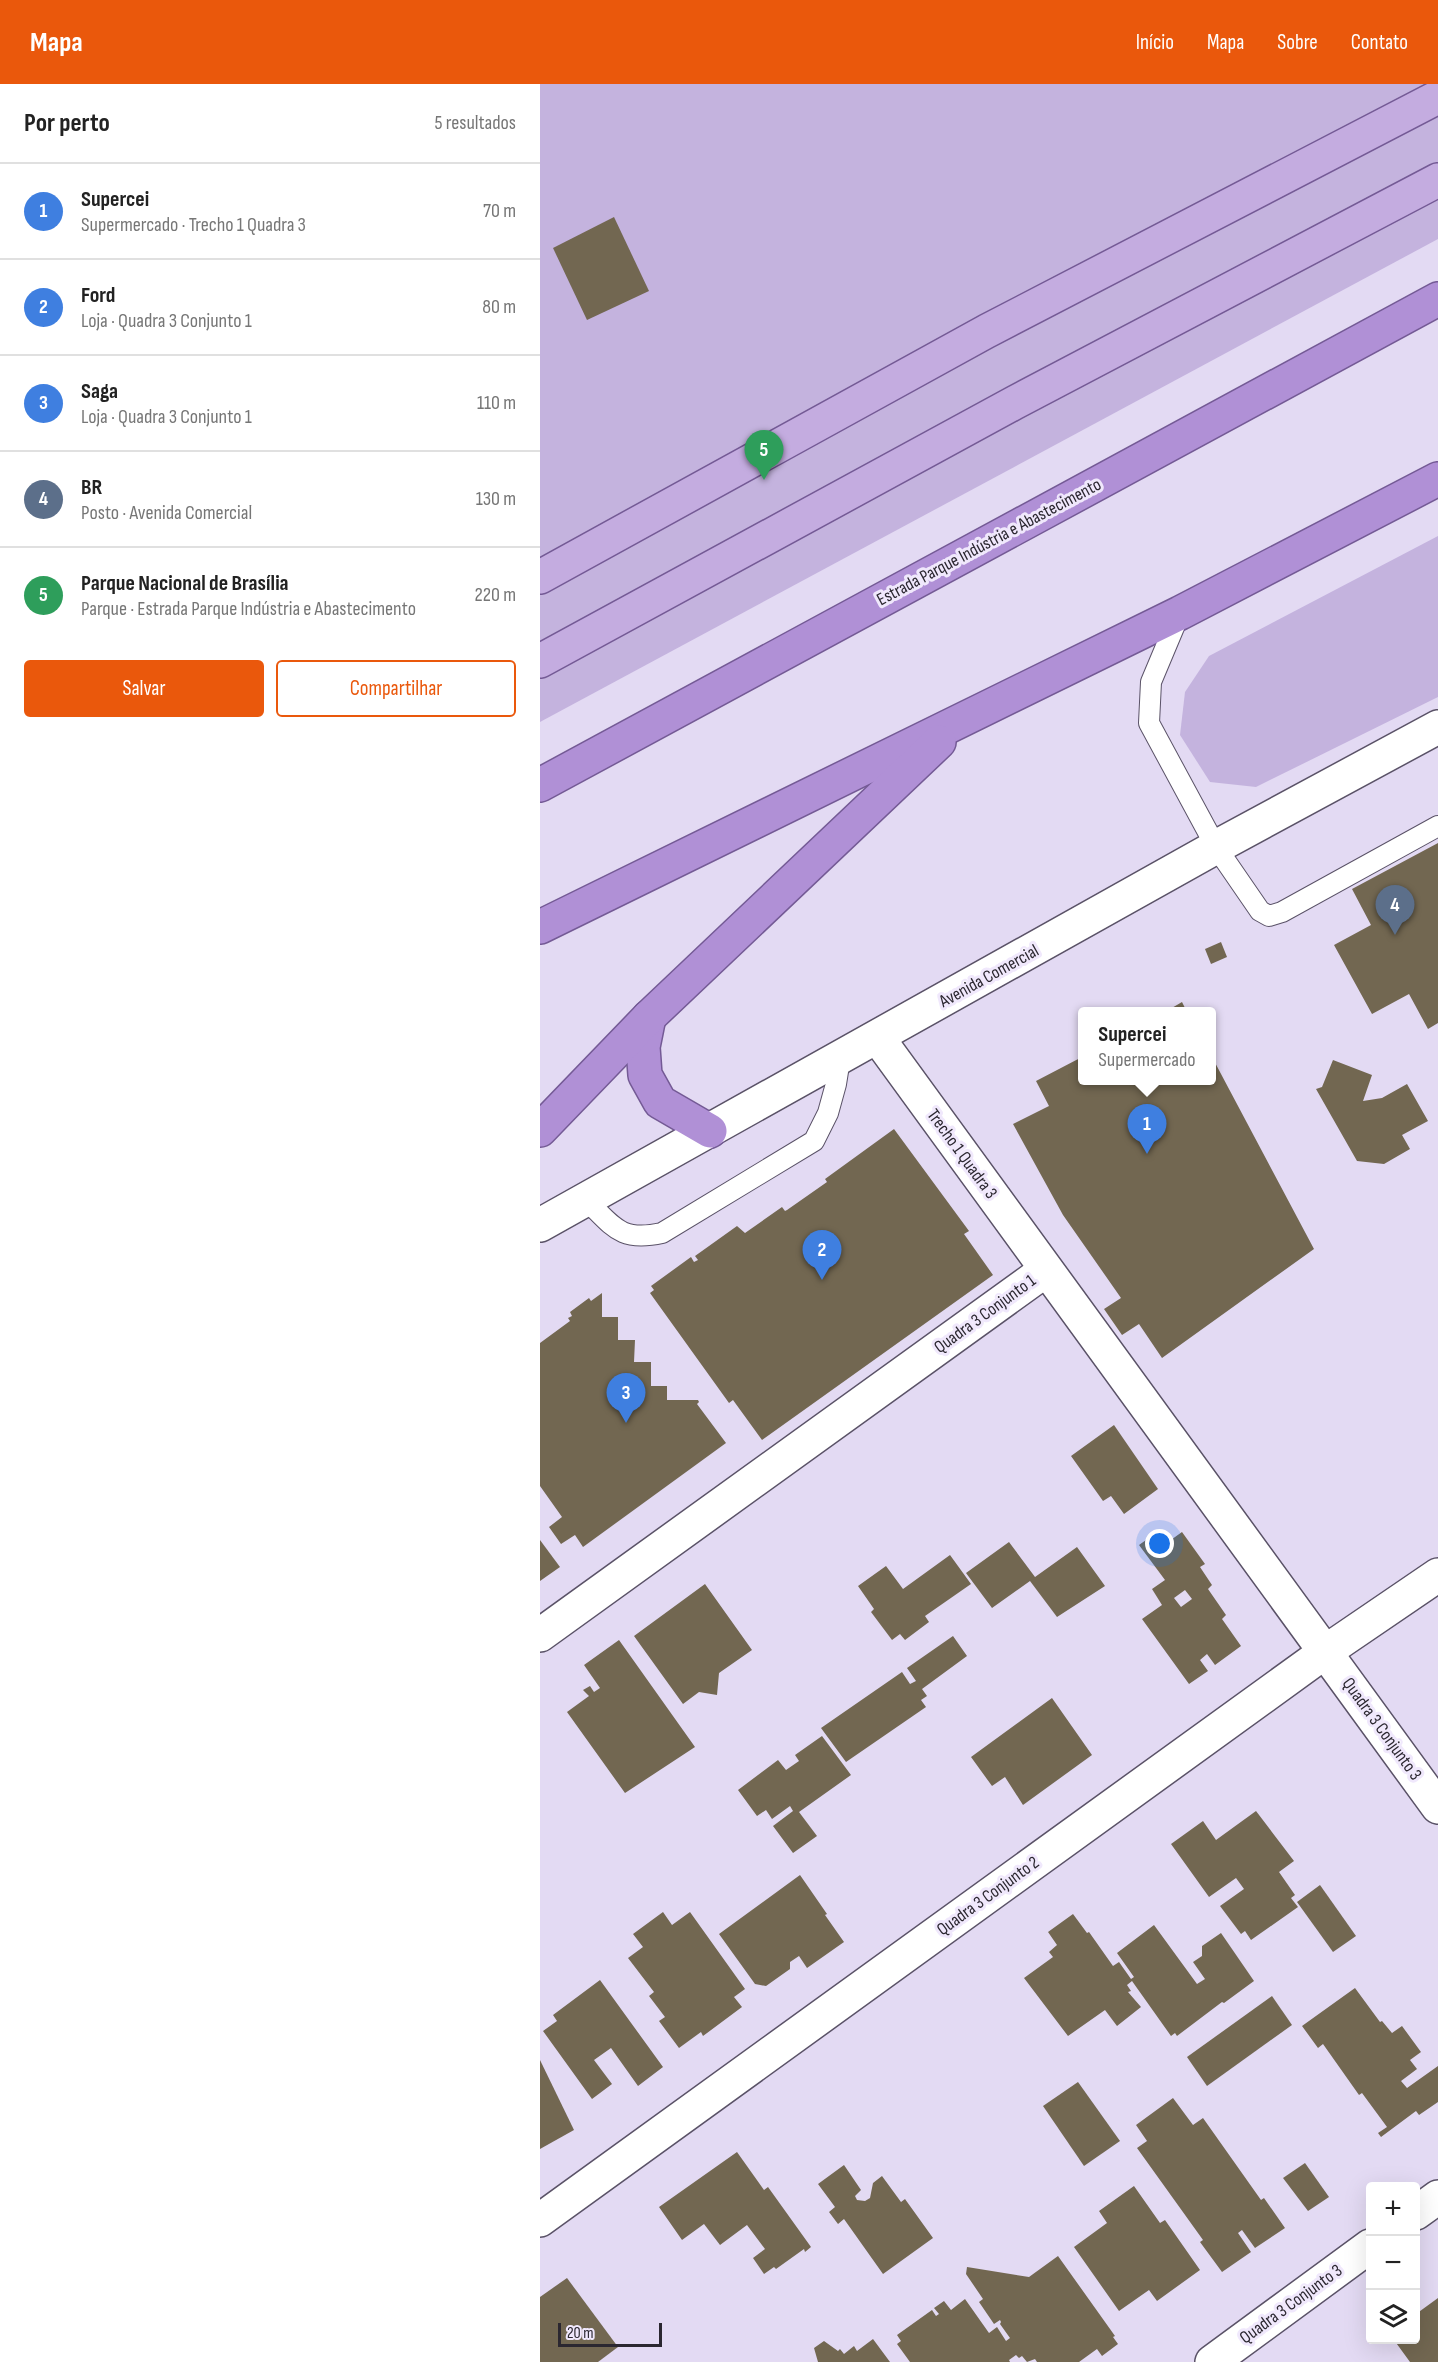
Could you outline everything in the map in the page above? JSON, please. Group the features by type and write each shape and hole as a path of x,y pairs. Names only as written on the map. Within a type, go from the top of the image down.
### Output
{"highway":[{"name":"Estrada Parque Indústria e Abastecimento","path":"540,785 1436,300"},
{"path":"540,927 1180,613 1438,479"},
{"path":"540,1130 649,1017 962,720"},
{"path":"649,1017 643,1047 645,1075 660,1102 710,1131"}],"main road":[{"path":"540,577 987,331 1438,97"},
{"path":"540,662 1014,403 1438,180"}],"street":[{"name":"Avenida Comercial","path":"540,1225 1216,848 1438,727"},
{"name":"Trecho 1 Quadra 3","path":"878,1038 1046,1270"},
{"name":"Quadra 3 Conjunto 1","path":"540,1635 1046,1270 1326,1652"},
{"name":"Quadra 3 Conjunto 2","path":"540,2220 1326,1652 1438,1575"},
{"name":"Quadra 3 Conjunto 3","path":"1326,1652 1438,1807"},
{"path":"1420,2210 1438,2197"},
{"name":"Quadra 3 Conjunto 3","path":"1212,2362 1366,2250"}],"lane":[{"path":"1180,613 1151,682 1149,723 1216,848 1260,911 1269,916 1282,912 1438,826"},
{"path":"586,1200 611,1225 626,1234 642,1237 662,1233 814,1141 828,1113 840,1059"}],"shaded area":[{"path":"540,84 1438,84 1438,239 540,722"},
{"path":"1438,536 1438,697 1256,787 1210,782 1180,735 1185,692 1209,656"}],"building":[{"path":"614,217 649,291 587,320 553,248"},
{"path":"1438,843 1438,1023 1428,1029 1409,994 1372,1014 1334,945 1371,925 1352,889"},
{"path":"1221,942 1227,957 1211,964 1205,949"},
{"path":"1182,1002 1184,1007 1174,1007"},
{"path":"1078,1059 1078,1085 1216,1085 1216,1065 1314,1249 1162,1358 1139,1324 1122,1335 1104,1309 1121,1298 1063,1215 1013,1124 1049,1106 1036,1081"},
{"path":"1333,1060 1372,1075 1363,1101 1382,1098 1407,1084 1428,1121 1402,1135 1410,1149 1384,1164 1357,1161 1316,1089 1322,1087"},
{"path":"894,1129 969,1231 964,1234 993,1275 762,1440 733,1400 729,1403 650,1293 654,1290 651,1286 691,1257 694,1262 698,1260 695,1256 737,1226 745,1233 782,1207 785,1211 787,1210 827,1182 825,1179"},
{"path":"602,1293 602,1317 618,1317 618,1340 635,1340 634,1362 651,1362 651,1386 667,1386 667,1400 698,1400 697,1404 726,1443 583,1547 575,1535 561,1544 549,1527 562,1517 540,1486 540,1343 570,1321 568,1318 572,1316 570,1312 589,1298 591,1301"},
{"path":"1114,1425 1158,1489 1124,1514 1111,1496 1103,1501 1071,1456"},
{"path":"1160,1530 1168,1542 1182,1532 1205,1564 1200,1567 1212,1585 1208,1589 1226,1615 1222,1619 1241,1646 1215,1665 1207,1654 1200,1660 1208,1671 1189,1684 1142,1619 1162,1605 1152,1589 1165,1580 1139,1545","holes":["1185,1590 1192,1599 1181,1607 1174,1598"]},
{"path":"540,1540 560,1567 540,1581"},
{"path":"1009,1542 1035,1577 1077,1547 1105,1586 1057,1617 1030,1581 992,1608 966,1573"},
{"path":"950,1555 971,1584 925,1616 929,1622 905,1640 900,1634 892,1640 871,1612 874,1609 858,1586 886,1566 903,1589"},
{"path":"705,1584 752,1650 719,1673 717,1695 699,1692 683,1704 634,1636"},
{"path":"953,1636 967,1656 922,1689 927,1696 921,1700 926,1707 846,1762 821,1728 902,1672 910,1684 916,1681 907,1668"},
{"path":"619,1640 695,1747 625,1793 567,1712 589,1696 583,1690 590,1686 594,1692 600,1688 584,1665"},
{"path":"1052,1698 1092,1755 1023,1805 1005,1777 992,1786 971,1757"},
{"path":"822,1736 851,1775 799,1812 817,1836 793,1853 773,1826 793,1811 790,1806 772,1819 766,1810 757,1816 738,1790 778,1760 786,1770 799,1761 795,1755"},
{"path":"1256,1811 1294,1861 1279,1872 1295,1895 1291,1898 1298,1907 1251,1940 1245,1931 1241,1934 1220,1906 1244,1889 1236,1878 1209,1897 1171,1844 1203,1821 1216,1840"},
{"path":"800,1875 844,1942 807,1968 799,1956 790,1962 790,1969 766,1986 755,1984 719,1934"},
{"path":"1320,1885 1356,1936 1333,1952 1297,1902"},
{"path":"663,1912 672,1925 690,1912 745,1989 734,1997 742,2007 703,2036 701,2032 679,2048 659,2021 665,2017 649,1996 654,1992 628,1958 643,1947 633,1934"},
{"path":"1073,1914 1113,1966 1119,1962 1131,1979 1134,1977 1117,1953 1154,1925 1197,1984 1205,1979 1193,1962 1202,1956 1202,1946 1221,1933 1254,1981 1177,2036 1175,2033 1171,2036 1132,1981 1127,1985 1131,1991 1128,1992 1141,2007 1117,2026 1105,2010 1068,2036 1024,1978 1053,1957 1049,1952 1057,1945 1048,1932"},
{"path":"600,1980 663,2067 638,2086 611,2048 594,2060 612,2084 592,2099 543,2031 557,2021 553,2015"},
{"path":"1355,1988 1380,2022 1382,2021 1392,2033 1402,2026 1421,2052 1410,2060 1417,2069 1401,2081 1407,2088 1438,2066 1438,2102 1419,2115 1416,2111 1381,2137 1378,2133 1387,2127 1362,2093 1359,2095 1323,2044 1318,2048 1302,2026"},
{"path":"1272,1996 1292,2025 1207,2086 1187,2057"},
{"path":"540,2060 574,2130 540,2149"},
{"path":"1078,2082 1120,2141 1084,2166 1043,2106"},
{"path":"1173,2098 1193,2125 1203,2118 1261,2200 1264,2198 1285,2228 1255,2248 1242,2230 1238,2233 1251,2252 1222,2272 1200,2242 1203,2240 1137,2148 1147,2141 1136,2125"},
{"path":"737,2152 764,2190 768,2187 811,2247 764,2274 753,2258 765,2249 747,2225 720,2245 704,2224 682,2240 659,2207"},
{"path":"1305,2163 1329,2197 1308,2211 1283,2178"},
{"path":"844,2165 861,2190 855,2196 857,2200 865,2201 870,2198 873,2183 882,2176 901,2202 905,2199 933,2238 883,2274 844,2219 838,2224 829,2212 835,2207 818,2184"},
{"path":"1134,2186 1160,2223 1165,2220 1200,2270 1157,2301 1149,2290 1119,2311 1074,2247 1107,2223 1099,2211"},
{"path":"1058,2256 1115,2336 1113,2337 1118,2344 1102,2356 1097,2349 1079,2362 1037,2362 1035,2359 1027,2362 1022,2356 1019,2358 1016,2355 1009,2360 1010,2362 910,2362 897,2344 901,2341 897,2335 932,2310 936,2316 939,2314 934,2308 944,2301 951,2310 965,2299 989,2333 997,2327 1006,2341 1010,2338 1000,2324 1000,2320 994,2324 979,2302 983,2299 966,2274 967,2267 1029,2277"},
{"path":"567,2278 618,2347 598,2362 540,2362 540,2297"},
{"path":"1438,2298 1438,2362 1410,2362 1397,2344 1420,2344 1420,2311"},
{"path":"873,2339 890,2362 818,2362 814,2348 824,2341 838,2351 840,2349 844,2354 854,2346 857,2351"}],"place":[{"name":"Parque Nacional de Brasília","path":"764,480"},
{"name":"BR","path":"1395,935"},
{"name":"Supercei","path":"1147,1154"},
{"name":"Ford","path":"822,1280"},
{"name":"Saga","path":"626,1423"}]}
